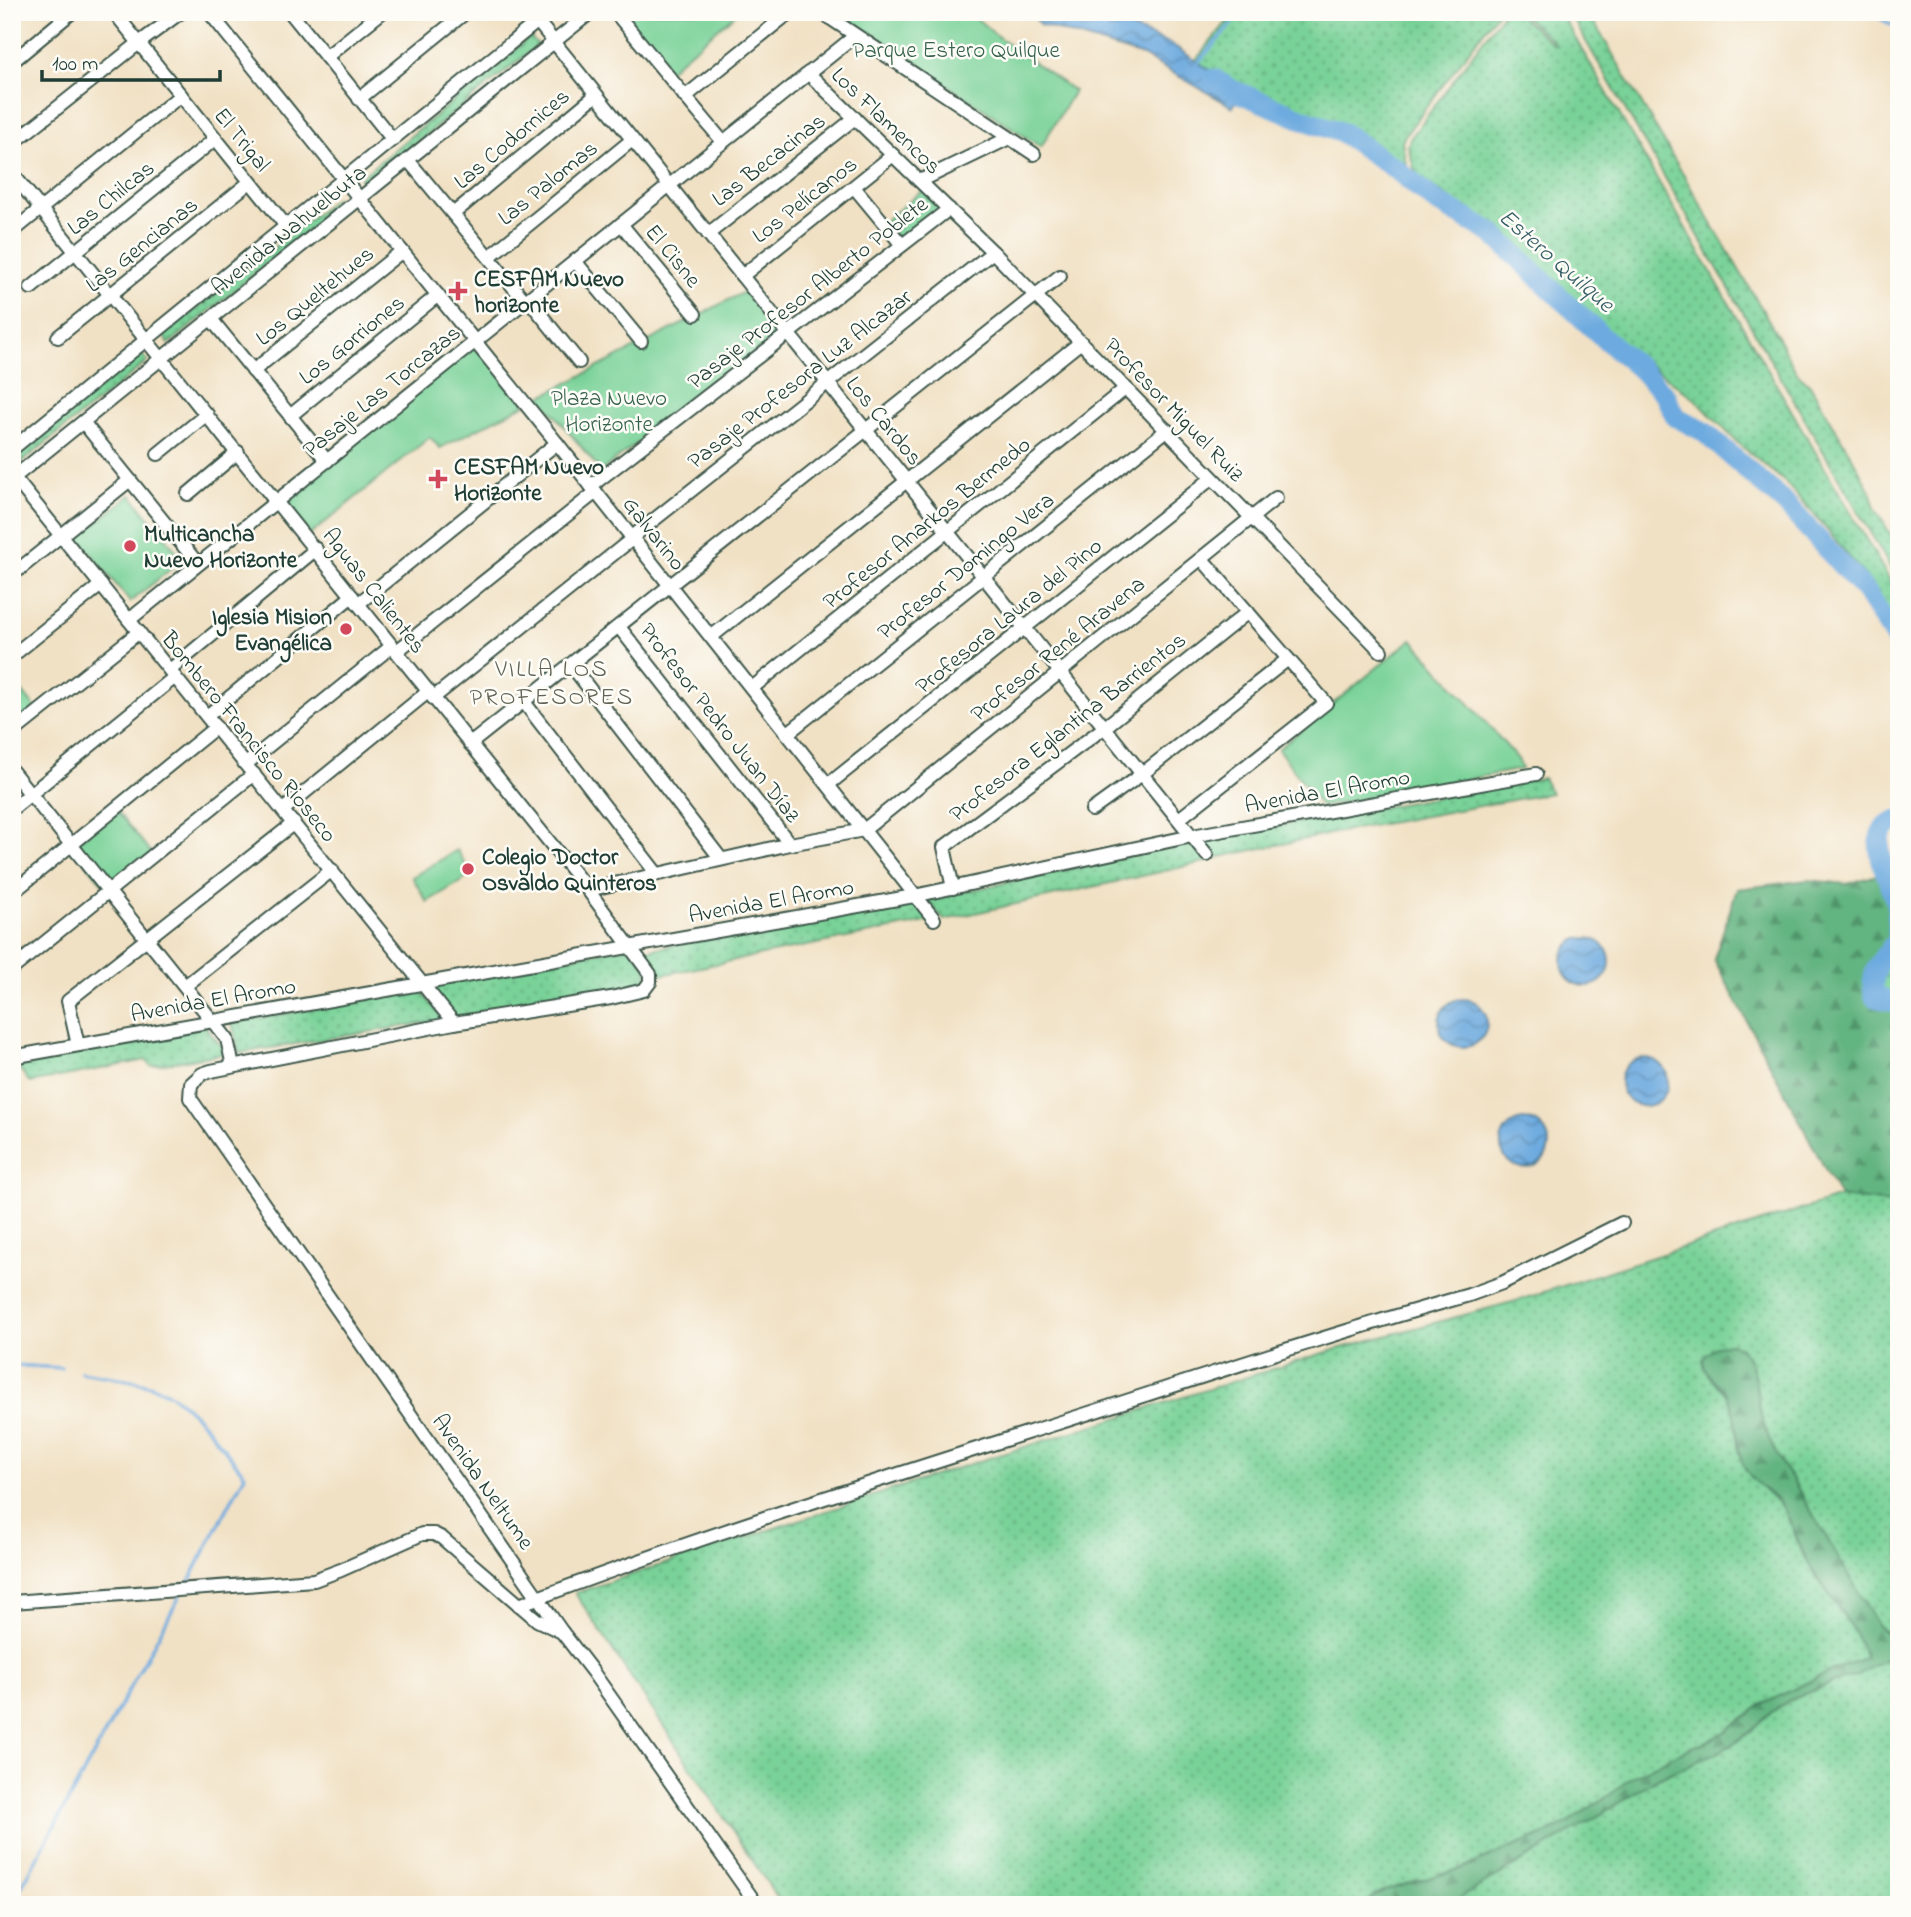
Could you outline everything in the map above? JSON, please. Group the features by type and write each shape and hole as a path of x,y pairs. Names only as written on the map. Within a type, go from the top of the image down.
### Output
{"street":[{"path":"12,61 72,12"},
{"name":"El Trigal","path":"114,12 286,226"},
{"path":"12,144 181,12"},
{"name":"Galvarino","path":"209,12 557,443 934,919"},
{"path":"326,57 382,12"},
{"path":"359,99 467,12"},
{"name":"Avenida Nahuelbuta","path":"12,449 393,140 534,17 549,12"},
{"name":"Avenida Nahuelbuta","path":"13,477 591,12"},
{"path":"615,12 723,142"},
{"path":"685,97 790,12"},
{"path":"821,12 1034,154"},
{"path":"292,13 393,140"},
{"name":"Los Cardos","path":"534,17 1208,855"},
{"name":"Pasaje Las Torcazas","path":"130,620 855,36"},
{"name":"Los Flamencos","path":"808,74 937,198"},
{"path":"12,232 181,95"},
{"name":"Las Codornices","path":"453,214 596,95"},
{"name":"Las Becacinas","path":"708,234 855,118"},
{"path":"919,181 1009,138"},
{"name":"Las Chilcas","path":"32,288 215,139"},
{"name":"Las Palomas","path":"489,257 632,140"},
{"name":"Los Pelícanos","path":"741,276 893,155"},
{"path":"408,160 579,362"},
{"name":"Aguas Calientes","path":"12,173 356,599 588,890 648,970 650,982 648,987 640,992 454,1023"},
{"name":"Las Gencianas","path":"58,337 250,183"},
{"path":"853,187 902,245"},
{"name":"Profesor Miguel Ruiz","path":"937,198 993,252 1381,651"},
{"name":"Pasaje Profesor Alberto Poblete","path":"12,969 110,892 394,648 949,209"},
{"name":"El Cisne","path":"621,224 695,314"},
{"name":"Los Queltehues","path":"253,371 402,251"},
{"name":"Pasaje Profesora Luz Alcazar","path":"283,810 993,252"},
{"path":"575,261 641,341"},
{"path":"470,744 1037,297 1060,276"},
{"name":"Los Gorriones","path":"290,416 439,296"},
{"path":"211,319 327,461"},
{"path":"711,637 1081,342"},
{"name":"Profesor Anarkos Bermedo","path":"752,688 1126,388"},
{"path":"158,454 207,414"},
{"path":"83,422 198,564"},
{"name":"Profesor Domingo Vera","path":"788,733 1167,430"},
{"path":"207,716 557,443"},
{"path":"188,494 238,452"},
{"name":"Bombero Francisco Rioseco","path":"13,477 454,1023"},
{"name":"Profesora Laura del Pino","path":"829,784 1212,478"},
{"path":"12,575 130,480"},
{"name":"Profesor René Aravena","path":"864,830 1276,498"},
{"path":"12,809 316,549"},
{"path":"1179,819 1326,703 1202,559"},
{"path":"12,656 101,585"},
{"name":"Profesora Eglantina Barrientos","path":"953,888 944,847 1105,727 1248,612"},
{"name":"Profesor Pedro Juan Díaz","path":"620,626 790,844"},
{"path":"12,733 139,632"},
{"path":"1092,810 1288,659"},
{"path":"571,665 722,859"},
{"path":"524,702 657,874"},
{"path":"12,893 216,727"},
{"path":"12,771 212,1020 231,1046 233,1066 454,1023"},
{"name":"Avenida El Aromo","path":"12,1057 914,896 1192,836 1536,774"},
{"path":"78,1045 68,1001 294,823"},
{"path":"588,890 864,830"},
{"path":"184,986 332,870"},
{"name":"Avenida Neltume","path":"233,1066 211,1071 196,1079 190,1091 194,1105 562,1632 757,1905"},
{"path":"519,1605 908,1471 1241,1363 1469,1295 1502,1283 1622,1223"},
{"path":"12,1602 314,1580 422,1534 434,1534 537,1620 562,1632"}],"green space":[{"path":"615,12 738,12 665,73"},
{"name":"Parque Estero Quilque","path":"836,12 969,12 996,35 1074,91 1041,147"},
{"path":"1235,12 1498,12 1404,137 1402,143 1407,170 1343,129 1266,99 1222,78 1195,61"},
{"path":"1504,12 1515,12 1555,46 1553,41 1519,12 1560,12 1899,596 1899,635 1865,576 1785,482 1737,442 1695,399 1617,340 1553,278 1495,229 1416,175 1408,146 1410,139"},
{"path":"1569,12 1588,12 1796,372 1810,385 1852,457 1870,491 1875,508 1899,549 1899,582"},
{"path":"530,37 538,45 364,185 360,178"},
{"path":"926,187 949,209 902,245 884,222"},
{"path":"336,198 339,205 169,344 163,335"},
{"name":"Plaza Nuevo Horizonte","path":"746,291 777,336 601,471 540,397"},
{"name":"Plaza Nuevo Horizonte","path":"476,341 526,404 440,448 430,437 306,538 277,501"},
{"path":"141,354 148,361 17,466 12,459"},
{"path":"131,495 183,559 130,602 78,537"},
{"path":"1412,639 1518,759 1522,769 1321,807 1278,749"},
{"path":"12,679 39,712 12,733"},
{"path":"1543,778 1551,793 1215,858 1200,840"},
{"path":"116,810 154,856 110,893 72,845"},
{"path":"1194,842 1209,861 944,920 926,900"},
{"path":"457,850 472,875 427,902 412,877"},
{"path":"1894,870 1900,930 1898,946 1884,973 1882,991 1888,995 1899,996 1899,1204 1840,1197 1714,959 1737,889 1808,880 1847,884"},
{"path":"912,902 932,921 661,975 646,950"},
{"path":"1899,944 1899,996 1888,995 1882,991 1881,981"},
{"path":"630,946 646,966 648,987 454,1023 424,984"},
{"path":"421,990 443,1020 239,1053 232,1023"},
{"path":"205,1026 227,1053 151,1066 146,1060 30,1083 14,1062"},
{"path":"1840,1197 1899,1204 1899,1635 1888,1634 1879,1627 1780,1460 1762,1419 1754,1376 1747,1356 1731,1343 1711,1379 1727,1395 1731,1405 1739,1451 1746,1471 1785,1510 1802,1552 1833,1602 1855,1629 1866,1658 1835,1669 1763,1704 1717,1737 1676,1754 1628,1780 1557,1829 1460,1869 1384,1891 1374,1896 1366,1905 782,1905 575,1593 989,1458 1330,1351 1516,1301"},
{"path":"1731,1343 1747,1356 1754,1376 1762,1419 1775,1452 1879,1627 1888,1634 1899,1635 1899,1651 1854,1677 1842,1679 1788,1701 1723,1750 1658,1778 1448,1905 1366,1905 1374,1896 1384,1891 1460,1869 1557,1829 1628,1780 1676,1754 1717,1737 1763,1704 1835,1669 1866,1658 1849,1623 1809,1564 1783,1508 1750,1476 1742,1461 1732,1407 1725,1392 1707,1372 1703,1359 1716,1347"},
{"path":"1899,1651 1899,1905 1448,1905 1658,1778 1723,1750 1788,1701 1842,1679 1854,1677"}],"water":[{"path":"1030,12 1083,13 1119,23 1171,44 1222,78 1242,87 1233,107 1143,56 1040,25"},
{"path":"1586,938 1603,945 1610,962 1603,979 1586,986 1569,979 1562,962 1569,945"},
{"path":"1463,999 1480,1006 1487,1023 1480,1040 1463,1047 1446,1040 1439,1023 1446,1006"},
{"path":"1644,1058 1661,1065 1668,1082 1661,1099 1644,1106 1627,1099 1620,1082 1627,1065"},
{"path":"1525,1120 1542,1127 1549,1144 1542,1161 1525,1168 1508,1161 1501,1144 1508,1127"}],"waterway":[{"path":"1195,66 1242,12"},
{"path":"1869,12 1899,29"},
{"name":"Estero Quilque","path":"1214,79 1230,89 1343,133 1397,170 1435,201 1492,233 1640,369 1664,394 1676,417 1703,431 1785,503 1867,593 1899,644"},
{"name":"Estero Quilque","path":"1899,820 1887,825 1879,844 1897,907 1897,941 1878,966 1873,980 1875,997 1899,1003"},
{"path":"12,1157 12,1185"},
{"path":"12,1365 61,1368"},
{"path":"81,1372 136,1382 166,1392 198,1418 245,1475 188,1583"},
{"path":"12,1904 180,1596"}],"place":[{"name":"CESFAM Nuevo horizonte","path":"458,291"},
{"name":"CESFAM Nuevo Horizonte","path":"438,479"},
{"name":"Multicancha Nuevo Horizonte","path":"130,546"},
{"name":"Iglesia Mision Evangélica","path":"346,629"},
{"name":"Colegio Doctor Osvaldo Quinteros","path":"468,869"}],"district":[{"name":"VILLA LOS PROFESORES","path":"552,682"}]}
